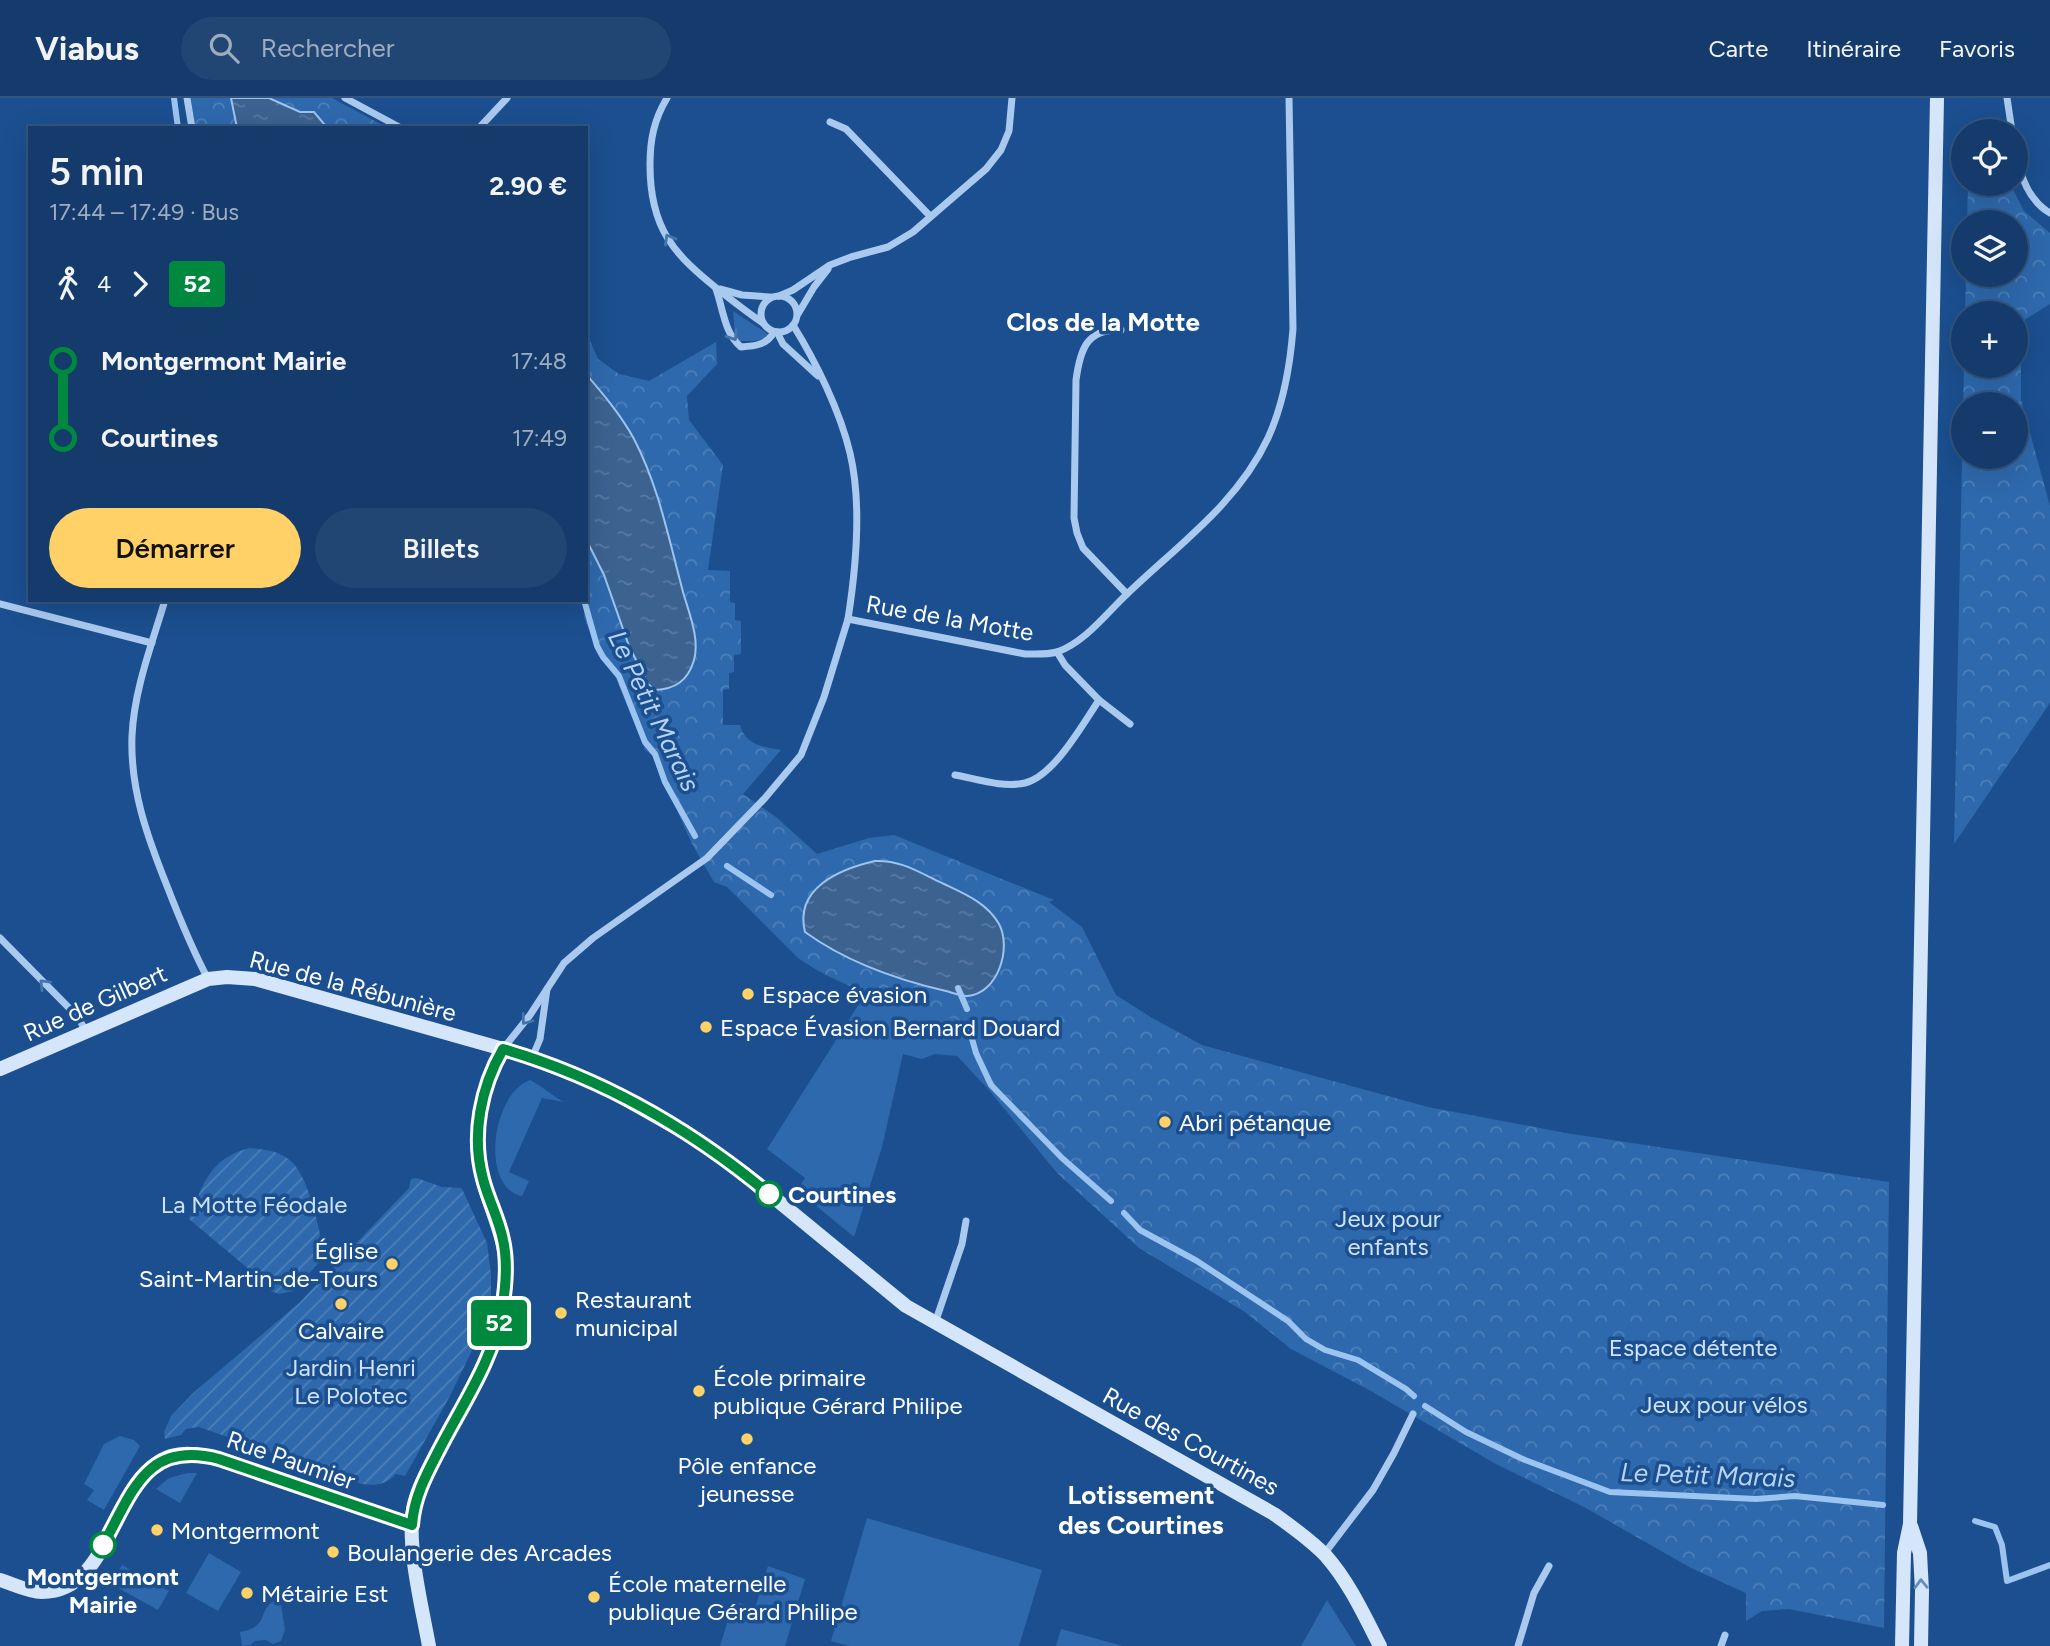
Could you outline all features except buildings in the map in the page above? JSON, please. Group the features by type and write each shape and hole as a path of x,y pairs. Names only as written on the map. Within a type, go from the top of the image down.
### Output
{"street":[{"path":"187,98 192,126"},
{"path":"345,98 397,126"},
{"path":"481,126 507,98"},
{"path":"667,98 652,131 650,162 653,202 659,221 681,258 694,271 775,332 783,344 821,379"},
{"path":"763,323 763,306 775,297 793,290 830,265 901,241 986,169 1001,150 1009,131 1012,98"},
{"name":"Rue de la Motte","path":"503,1049 564,963 593,938 707,858 765,798 801,755 824,697 848,619 1025,654 1057,652 1074,642 1205,524 1230,497 1252,467 1268,438 1280,407 1290,366 1293,329 1289,98"},
{"path":"1902,1646 1904,1553 1910,1524 1937,98"},
{"path":"2007,98 2010,119"},
{"path":"830,122 846,129 930,216"},
{"path":"2028,189 2050,213"},
{"path":"775,332 783,332 793,325 830,265"},
{"path":"716,288 742,295 775,297 792,302 797,316"},
{"path":"716,288 728,331 737,345 749,347 760,344 769,340 775,332"},
{"path":"793,325 842,426 850,454 855,481 853,586 848,619"},
{"path":"1121,330 1108,329 1097,333 1086,343 1079,358 1076,380 1074,518 1083,548 1127,594"},
{"path":"164,602 135,714 132,735 133,776 145,828 174,904 208,979"},
{"path":"0,604 152,643"},
{"path":"1057,652 1065,665 1099,700 1129,724"},
{"path":"956,775 998,783 1035,780 1045,773 1060,755 1099,700"},
{"path":"0,938 77,1016 86,1031"},
{"name":"Rue de Gilbert","path":"0,1069 208,979"},
{"name":"Rue de la Rébunière","path":"208,979 255,979 503,1049"},
{"name":"Rue de la Motte","path":"532,1058 540,1039 547,989"},
{"path":"429,1646 414,1549 413,1511 421,1486 483,1366 498,1330 502,1310 506,1275 503,1238 482,1178 479,1151 481,1107 494,1066 503,1049"},
{"name":"Rue des Courtines","path":"503,1049 602,1086 694,1138 744,1173 906,1306 1251,1500 1295,1528 1324,1554 1346,1582 1380,1646"},
{"path":"935,1323 962,1244 966,1221"},
{"path":"1324,1554 1373,1490 1413,1414"},
{"name":"Rue Paumier","path":"0,1580 40,1592 52,1591 75,1581 89,1567 150,1469 159,1461 184,1453 219,1459 412,1525"},
{"path":"1910,1524 1920,1553 1921,1646"},
{"path":"1518,1646 1534,1593 1549,1566"},
{"path":"1721,1646 1725,1635"}],"green space":[{"path":"191,98 332,98 384,126 195,126"},
{"path":"1968,196 2016,196 2023,210 1967,210"},
{"path":"2028,214 2050,233 2050,304 2028,318 2028,301 1965,301 1966,287 2028,287"},
{"path":"733,311 768,334 765,339 738,341 735,336"},
{"name":"Espace détente","path":"588,336 598,359 619,374 649,381 716,342 717,364 687,396 689,420 723,465 708,570 730,571 730,602 735,603 735,620 741,621 741,654 734,655 734,672 729,673 729,689 723,690 723,725 740,725 742,732 751,741 781,750 743,794 776,817 817,854 869,838 894,835 1054,900 1049,902 1082,927 1116,995 1202,1045 1428,1107 1566,1133 1889,1182 1884,1628 1789,1609 1762,1611 1746,1621 1746,1593 1691,1568 1584,1507 1494,1463 1371,1391 1291,1349 1245,1312 1139,1248 1057,1173 988,1089 964,1021 878,997 815,969 798,958 727,887 714,882 692,844 652,755 645,750 616,678 599,656 584,617 585,606 582,602 588,602"},
{"path":"1964,378 2021,378 2021,392 1963,392"},
{"path":"2028,426 2050,506 2050,703 1954,844 1962,469 2028,469"},
{"path":"874,997 964,1021 988,1089 957,1056 935,1054 922,1059 903,1054 882,1147 854,1237 797,1190 805,1178 767,1149 857,1007 863,1000"},
{"path":"530,1080 564,1102 542,1098 509,1172 529,1181 522,1196 509,1189 500,1176 496,1140 506,1103 517,1089"},
{"name":"La Motte Féodale","path":"249,1148 264,1149 287,1158 301,1175 312,1202 325,1256 293,1291 279,1294 271,1291 189,1219 209,1174 225,1159"},
{"name":"Jardin Henri Le Polotec","path":"417,1178 442,1187 461,1188 463,1191 487,1243 491,1295 476,1342 450,1396 405,1476 396,1474 380,1484 362,1484 199,1427 186,1429 181,1435 165,1439 164,1432 171,1416 193,1393 299,1303 409,1188 411,1179"},
{"path":"120,1436 134,1440 140,1446 104,1510 87,1500 94,1490 84,1484 104,1444"},
{"path":"197,1473 180,1503 156,1489 169,1478"},
{"path":"867,1518 1042,1570 1019,1646 849,1646 831,1641"},
{"path":"209,1553 241,1572 218,1611 186,1593"},
{"path":"122,1565 169,1591 158,1610 111,1584"},
{"path":"768,1566 805,1579 785,1646 720,1646 734,1601 755,1608"},
{"path":"280,1598 285,1630 281,1641 273,1644 266,1640 255,1641 242,1646 240,1632 257,1626 267,1607"},
{"path":"1327,1600 1356,1646 1301,1646"},
{"path":"1061,1629 1123,1646 1056,1646"}],"water":[{"path":"231,98 269,98 300,112 314,112 327,126 237,126"},
{"path":"588,376 634,439 663,514 696,643 691,667 675,686 655,690 648,684 629,646 604,575 588,543"},
{"path":"875,861 902,865 919,872 975,900 988,910 999,924 1004,945 1000,968 987,987 978,993 965,996 909,981 855,961 805,932 803,917 806,903 813,892 835,875"}],"waterway":[{"name":"Le Petit Marais","path":"174,98 178,126"},
{"name":"Le Petit Marais","path":"585,602 597,646 619,676 645,742 655,754 665,782 695,836"},
{"name":"Le Petit Marais","path":"727,866 771,895"},
{"name":"Le Petit Marais","path":"958,988 967,1009"},
{"name":"Le Petit Marais","path":"969,1028 976,1053 991,1085 1062,1158 1111,1201"},
{"name":"Le Petit Marais","path":"1124,1213 1140,1230 1197,1261 1288,1321 1306,1339 1325,1350 1358,1360 1414,1396"},
{"name":"Le Petit Marais","path":"1425,1406 1466,1432 1525,1460 1610,1492 1756,1499 1795,1496 1883,1505"},
{"name":"Le Petit Marais","path":"1975,1521 1995,1527 2002,1545 2007,1581 2050,1565"}],"bus line":[{"name":"52","path":"103,1545 150,1469 159,1461 184,1453 219,1459 412,1525 413,1511 421,1486 483,1366 498,1330 502,1310 506,1275 503,1238 482,1178 479,1126 487,1085 503,1049 584,1078 647,1109 694,1138 769,1194"}],"place":[{"name":"Espace évasion","path":"748,994"},
{"name":"Espace Évasion Bernard Douard","path":"706,1027"},
{"name":"Abri pétanque","path":"1165,1122"},
{"name":"Courtines","path":"769,1194"},
{"name":"Église Saint-Martin-de-Tours","path":"392,1264"},
{"name":"Calvaire","path":"341,1304"},
{"name":"Restaurant municipal","path":"561,1313"},
{"name":"École primaire publique Gérard Philipe","path":"699,1391"},
{"name":"Pôle enfance jeunesse","path":"747,1439"},
{"name":"Montgermont","path":"157,1530"},
{"name":"Montgermont Mairie","path":"103,1545"},
{"name":"Boulangerie des Arcades","path":"333,1552"},
{"name":"Métairie Est","path":"247,1593"},
{"name":"École maternelle publique Gérard Philipe","path":"594,1597"}],"district":[{"name":"Clos de la Motte","path":"1103,322"},
{"name":"Lotissement des Courtines","path":"1141,1510"}],"park label":[{"name":"Jeux pour enfants","path":"1388,1232"},
{"name":"Jeux pour vélos","path":"1724,1404"}]}
